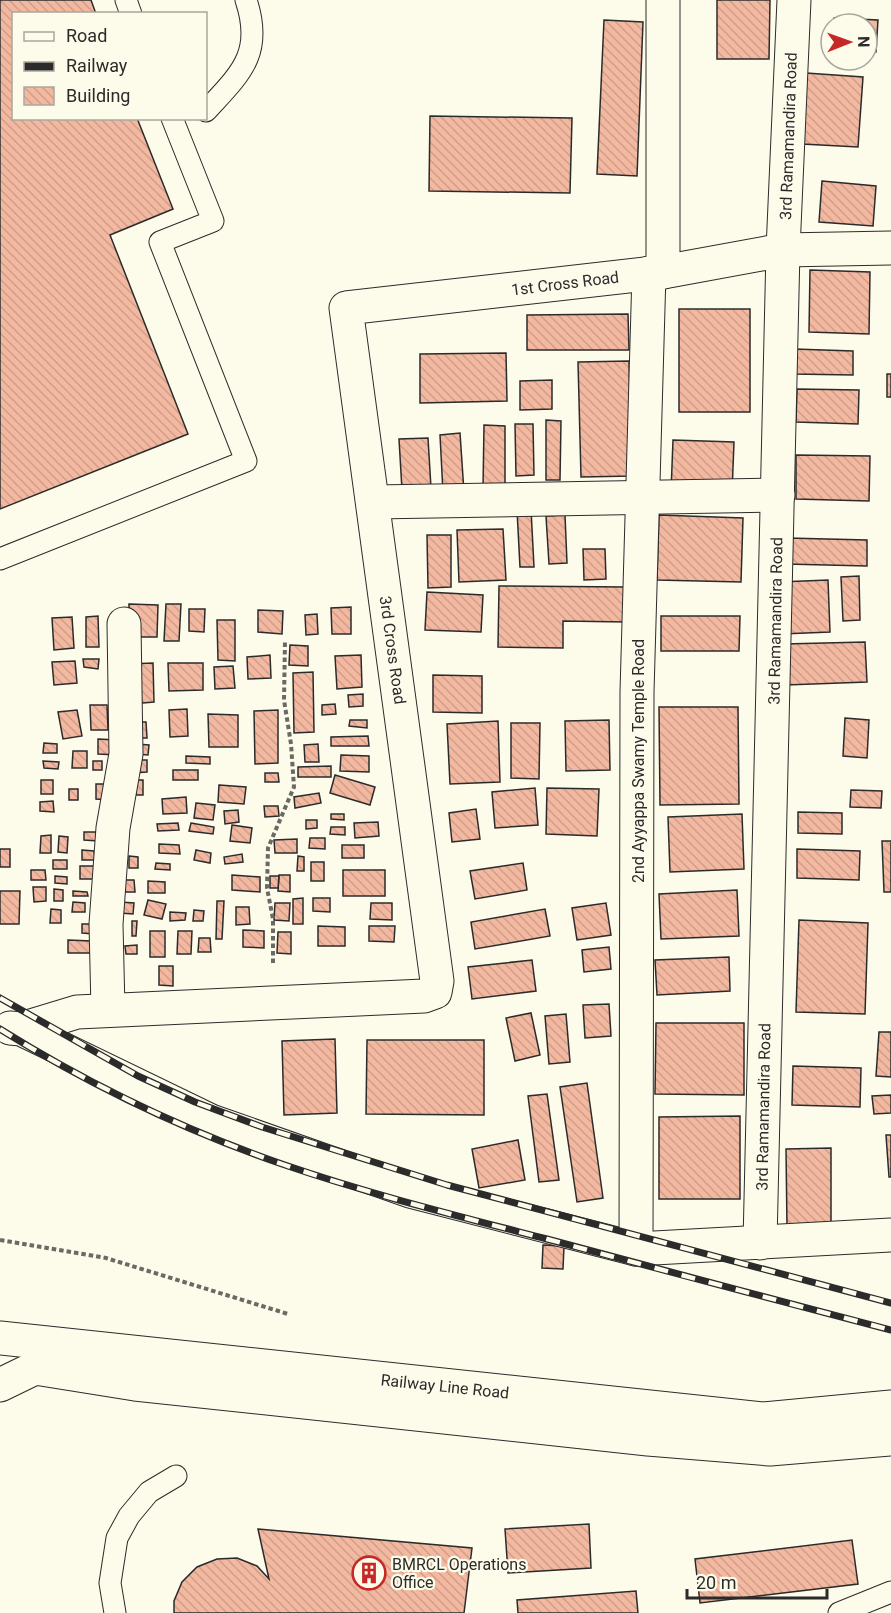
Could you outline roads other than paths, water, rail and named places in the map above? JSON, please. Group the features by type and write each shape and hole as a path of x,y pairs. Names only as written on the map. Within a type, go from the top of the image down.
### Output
{"street":[{"name":"2nd Ayyappa Swamy Temple Road","path":"636,1249 637,692 642,497 656,273 663,0"},
{"name":"3rd Ramamandira Road","path":"760,1243 783,250 794,0"},
{"name":"1st Cross Road","path":"346,308 656,273 783,250 891,248"},
{"name":"3rd Cross Road","path":"108,1010 424,996 435,992 437,981 346,308"},
{"path":"374,502 778,495"},
{"path":"10,1028 77,1012 108,1010 106,924 113,828 126,754 124,624"},
{"path":"10,1028 211,1121 410,1191 636,1249 891,1235"},
{"name":"Railway Line Road","path":"0,1338 764,1419 891,1407"},
{"path":"0,1385 35,1368 135,1384 648,1439 770,1449 891,1439"}],"lane":[{"path":"207,110 236,78 247,62 252,43 252,22 246,0"},
{"path":"0,559 246,461 160,242 213,221 176,128 194,120"},
{"path":"115,1613 110,1582 117,1538 129,1516 149,1492 176,1476"},
{"path":"838,1613 891,1592"}],"railway":[{"path":"0,998 138,1076 195,1102 262,1127 447,1185 891,1303"},
{"path":"0,1029 67,1069 137,1104 245,1151 282,1164 414,1204 891,1330"}],"place":[{"name":"BMRCL Operations Office","path":"369,1573"}]}
